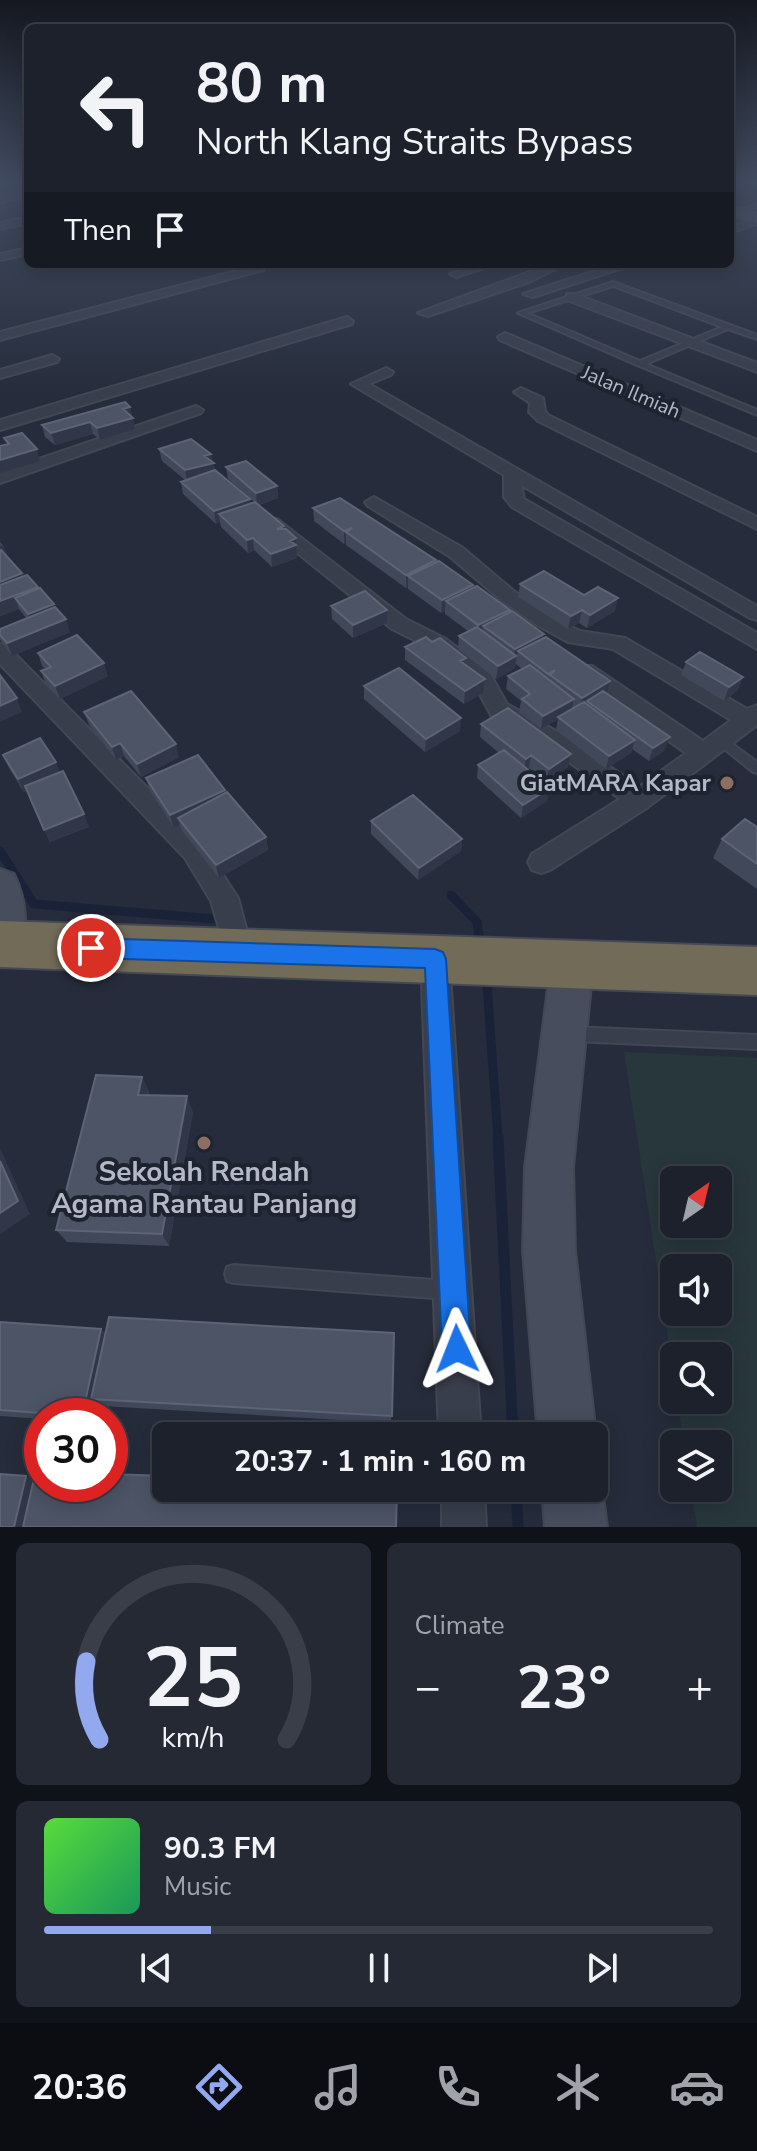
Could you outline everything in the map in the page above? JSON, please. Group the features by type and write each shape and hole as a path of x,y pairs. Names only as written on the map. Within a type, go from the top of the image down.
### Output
{"highway":[{"path":"1,944 757,971"}],"street":[{"path":"0,336 259,268"},
{"path":"456,274 477,268"},
{"path":"424,313 525,280 551,268"},
{"path":"529,294 616,268"},
{"path":"571,297 757,368"},
{"path":"0,425 347,321"},
{"name":"Jalan Ilmiah","path":"505,337 757,446"},
{"path":"0,374 52,359"},
{"path":"386,372 358,384 757,614"},
{"path":"521,392 538,401 537,412 543,418 757,524"},
{"path":"0,478 196,410"},
{"path":"512,475 513,497 518,503 757,642"},
{"path":"374,502 456,552 508,596 544,621 575,637 618,643 752,716 639,800 541,862"},
{"path":"253,508 399,624 439,644 481,677 499,709 559,743 639,800"},
{"path":"483,602 547,646"},
{"path":"0,651 194,851 224,898 239,954"},
{"path":"573,663 711,746"},
{"path":"0,885 5,897 1,944"},
{"path":"435,959 459,1422"},
{"path":"566,1422 549,1251 549,1181 572,965"},
{"path":"463,1502 464,1527"},
{"path":"573,1502 576,1527"}],"lane":[{"path":"757,337 613,284 521,313 757,413"},
{"path":"639,364 728,327"},
{"path":"711,746 757,769"},
{"path":"564,1034 757,1042"},
{"path":"234,1274 454,1290"}],"shaded area":[{"path":"624,1052 757,1058 757,1527 697,1527 693,1502 732,1502 732,1430 682,1430 679,1414 732,1414 732,1342 668,1342 666,1326 732,1326 732,1254 660,1254 660,1287"}],"building":[{"path":"125,402 130,407 123,409 133,418 97,428 90,422 51,433 42,425"},
{"path":"22,433 37,449 0,460 0,446 9,444 4,438"},
{"path":"191,439 211,454 204,456 214,463 185,470 159,449"},
{"path":"246,461 277,486 256,493 226,467"},
{"path":"215,470 250,499 214,511 181,482"},
{"path":"340,498 436,560 406,575 346,532 352,528 344,531 313,508"},
{"path":"255,502 284,526 277,529 286,529 296,538 290,541 296,545 271,554 253,538 247,540 219,514"},
{"path":"0,551 22,573 0,582"},
{"path":"439,561 473,585 442,600 408,576"},
{"path":"544,571 584,595 598,587 618,598 590,615 582,610 571,616 520,584"},
{"path":"27,575 38,587 0,601 0,585"},
{"path":"477,586 510,610 478,625 446,601"},
{"path":"40,588 54,604 28,614 15,598"},
{"path":"365,591 387,610 353,625 331,606"},
{"path":"55,607 66,619 7,643 0,635 0,629"},
{"path":"512,611 544,634 515,649 483,626"},
{"path":"477,627 516,656 498,666 459,636"},
{"path":"77,635 104,663 55,686 41,671 51,667 38,653"},
{"path":"426,637 432,642 440,638 466,658 460,661 485,679 465,691 405,647"},
{"path":"546,637 610,681 582,698 550,675 555,670 548,674 518,651"},
{"path":"700,652 743,677 729,687 686,662"},
{"path":"530,665 574,699 543,716 522,699 530,694 508,676"},
{"path":"399,668 461,718 426,739 364,686"},
{"path":"0,675 17,698 0,706"},
{"path":"131,691 176,744 137,764 120,743 112,747 84,712"},
{"path":"603,691 670,737 653,748 587,701"},
{"path":"584,702 635,740 609,756 558,717"},
{"path":"508,708 571,754 549,769 531,755 526,759 481,724"},
{"path":"40,738 56,762 18,779 3,755"},
{"path":"504,750 550,788 523,805 478,765"},
{"path":"198,755 225,790 170,815 146,778"},
{"path":"63,771 84,814 44,830 25,786"},
{"path":"227,792 266,837 216,865 178,818"},
{"path":"413,795 462,839 419,868 371,821"},
{"path":"745,819 757,827 757,864 722,839"},
{"path":"96,1075 142,1077 138,1095 187,1096 162,1234 56,1230"},
{"path":"0,1161 18,1201 0,1213"},
{"path":"109,1317 394,1333 392,1416 91,1398"},
{"path":"0,1322 101,1329 86,1398 24,1398 24,1412 0,1410"},
{"path":"0,1474 24,1476 14,1527 0,1527"},
{"path":"128,1475 152,1476 152,1502 397,1502 396,1527 23,1527 29,1502 128,1502"}],"waterway":[{"path":"0,851 34,904 215,919"},
{"path":"451,895 477,922 479,937"},
{"path":"487,985 498,1139"},
{"path":"498,1137 512,1422"},
{"path":"517,1502 518,1527"}],"place":[{"name":"GiatMARA Kapar","path":"727,783"},
{"name":"Sekolah Rendah Agama Rantau Panjang","path":"204,1143"}],"route":[{"path":"91,948 435,959 457,1349"}]}
